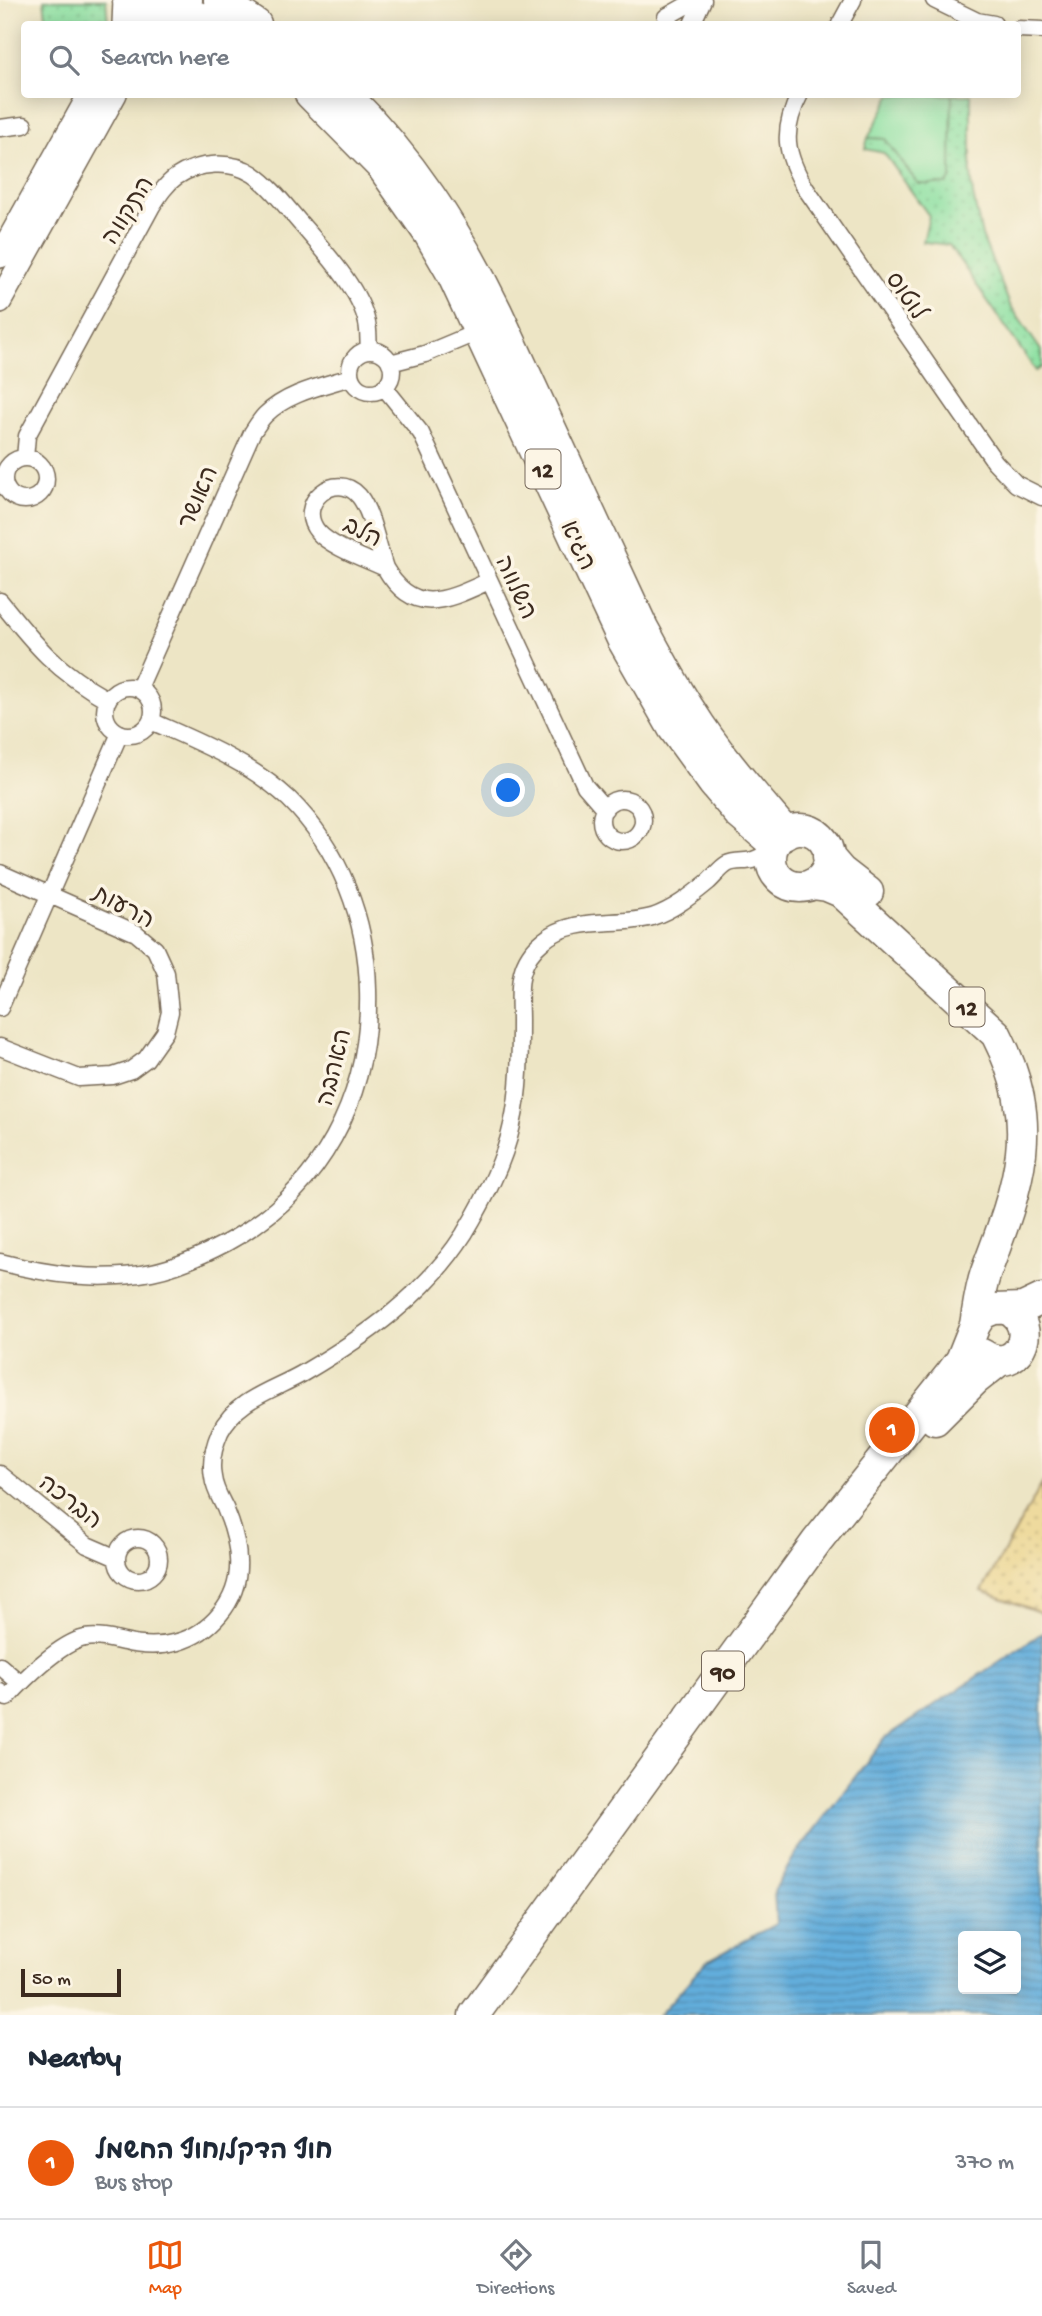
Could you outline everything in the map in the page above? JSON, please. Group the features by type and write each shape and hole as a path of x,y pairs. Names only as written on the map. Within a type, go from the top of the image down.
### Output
{"highway":[{"path":"126,0 149,12 172,12 207,21"},
{"path":"219,0 251,21"},
{"name":"הגיא","path":"314,98 382,167 407,201 451,272 616,626 673,729 740,816 777,843"},
{"name":"הגיא","path":"349,98 400,152 449,222 472,261 643,628 701,726 732,768 777,843"},
{"name":"12","path":"1025,1184 1036,1144 1035,1116 1026,1081 1005,1045 847,897 833,888 812,884 799,887 783,882 773,869 777,843 804,830 812,832 825,844 828,856 841,871 879,901 1000,1014 1020,1034 1035,1056"},
{"path":"812,884 822,877 828,856"},
{"name":"12","path":"974,1327 983,1282 1042,1150"},
{"path":"991,1262 988,1275 990,1284 1003,1308"},
{"path":"999,1361 992,1360 979,1351 973,1338 974,1327 987,1311 1023,1308 1042,1299"},
{"name":"90","path":"492,2015 767,1627 834,1539 936,1420 975,1380 999,1361 1014,1356 1033,1332 1020,1318 1003,1308"},
{"name":"90","path":"474,2015 817,1541 953,1372 967,1349 974,1327"}],"street":[{"path":"124,21 126,0"},
{"path":"669,21 666,17 696,0"},
{"path":"693,21 703,0"},
{"path":"841,21 853,0"},
{"path":"943,2 977,21"},
{"path":"1021,29 1042,30"},
{"path":"0,256 88,98"},
{"path":"0,302 113,98"},
{"name":"לוטוס","path":"798,98 787,132 789,154 799,177 995,462 1016,484 1042,497"},
{"path":"0,128 24,125"},
{"name":"התקווה","path":"25,458 27,436 156,199 177,176 206,166 220,164 237,167 254,175 289,210 329,256 353,292 367,323 369,350"},
{"path":"390,363 425,354 480,331"},
{"path":"369,350 379,352 390,363 390,379 384,387 371,392 356,386 351,377 351,363 356,356 369,350"},
{"name":"האושר","path":"139,688 252,433 265,415 285,401 351,377"},
{"name":"השלווה","path":"384,387 421,433 585,786 605,809"},
{"name":"הלב","path":"385,568 331,541 316,530 311,513 314,499 319,493 335,486 353,491 360,497 385,568 405,592 427,601 438,601 489,581"},
{"path":"0,601 55,666 108,700"},
{"path":"120,688 139,688 147,693 152,701 154,710 151,721 147,728 139,733 120,733 112,728 107,720 105,710 108,700 120,688"},
{"name":"האהבה","path":"0,1262 39,1273 80,1277 154,1271 201,1256 240,1235 274,1212 304,1181 327,1152 356,1086 365,1048 369,1006 368,962 361,924 342,874 317,835 289,800 260,776 229,758 151,721"},
{"path":"0,1008 120,733"},
{"path":"0,1692 7,1698 20,1683 64,1648 80,1639 96,1637 146,1646 171,1645 197,1635 211,1625 224,1610 236,1584 239,1559 234,1533 212,1475 214,1452 221,1431 232,1415 248,1401 303,1373 396,1311 438,1268 464,1233 487,1192 510,1133 519,1072 522,972 526,961 542,942 553,934 576,926 657,915 681,903 728,862 751,861 777,843"},
{"name":"הרעות","path":"0,873 136,933 155,950 166,973 170,1012 165,1032 146,1059 131,1070 113,1076 79,1078 0,1046"},
{"name":"הברכה","path":"0,1474 87,1545 117,1558"},
{"path":"0,1666 20,1683"}],"green space":[{"path":"44,0 106,0 108,21 47,21"},
{"path":"889,98 952,98 951,178 947,184 918,184 885,139 868,138"},
{"path":"952,98 971,98 971,172 982,236 1010,305 1042,352 1042,367 1036,371 949,245 923,242 929,216 884,153 865,149 868,138 885,139 918,184 947,184 951,178"}],"sand":[{"path":"1042,1484 1042,1613 982,1591"}],"water":[{"path":"1042,1633 1042,2015 659,2015 707,1961 776,1924 774,1891 795,1855 885,1738"}],"place":[{"name":"חוף הדקל/חוף החשמל","path":"892,1430"}]}
